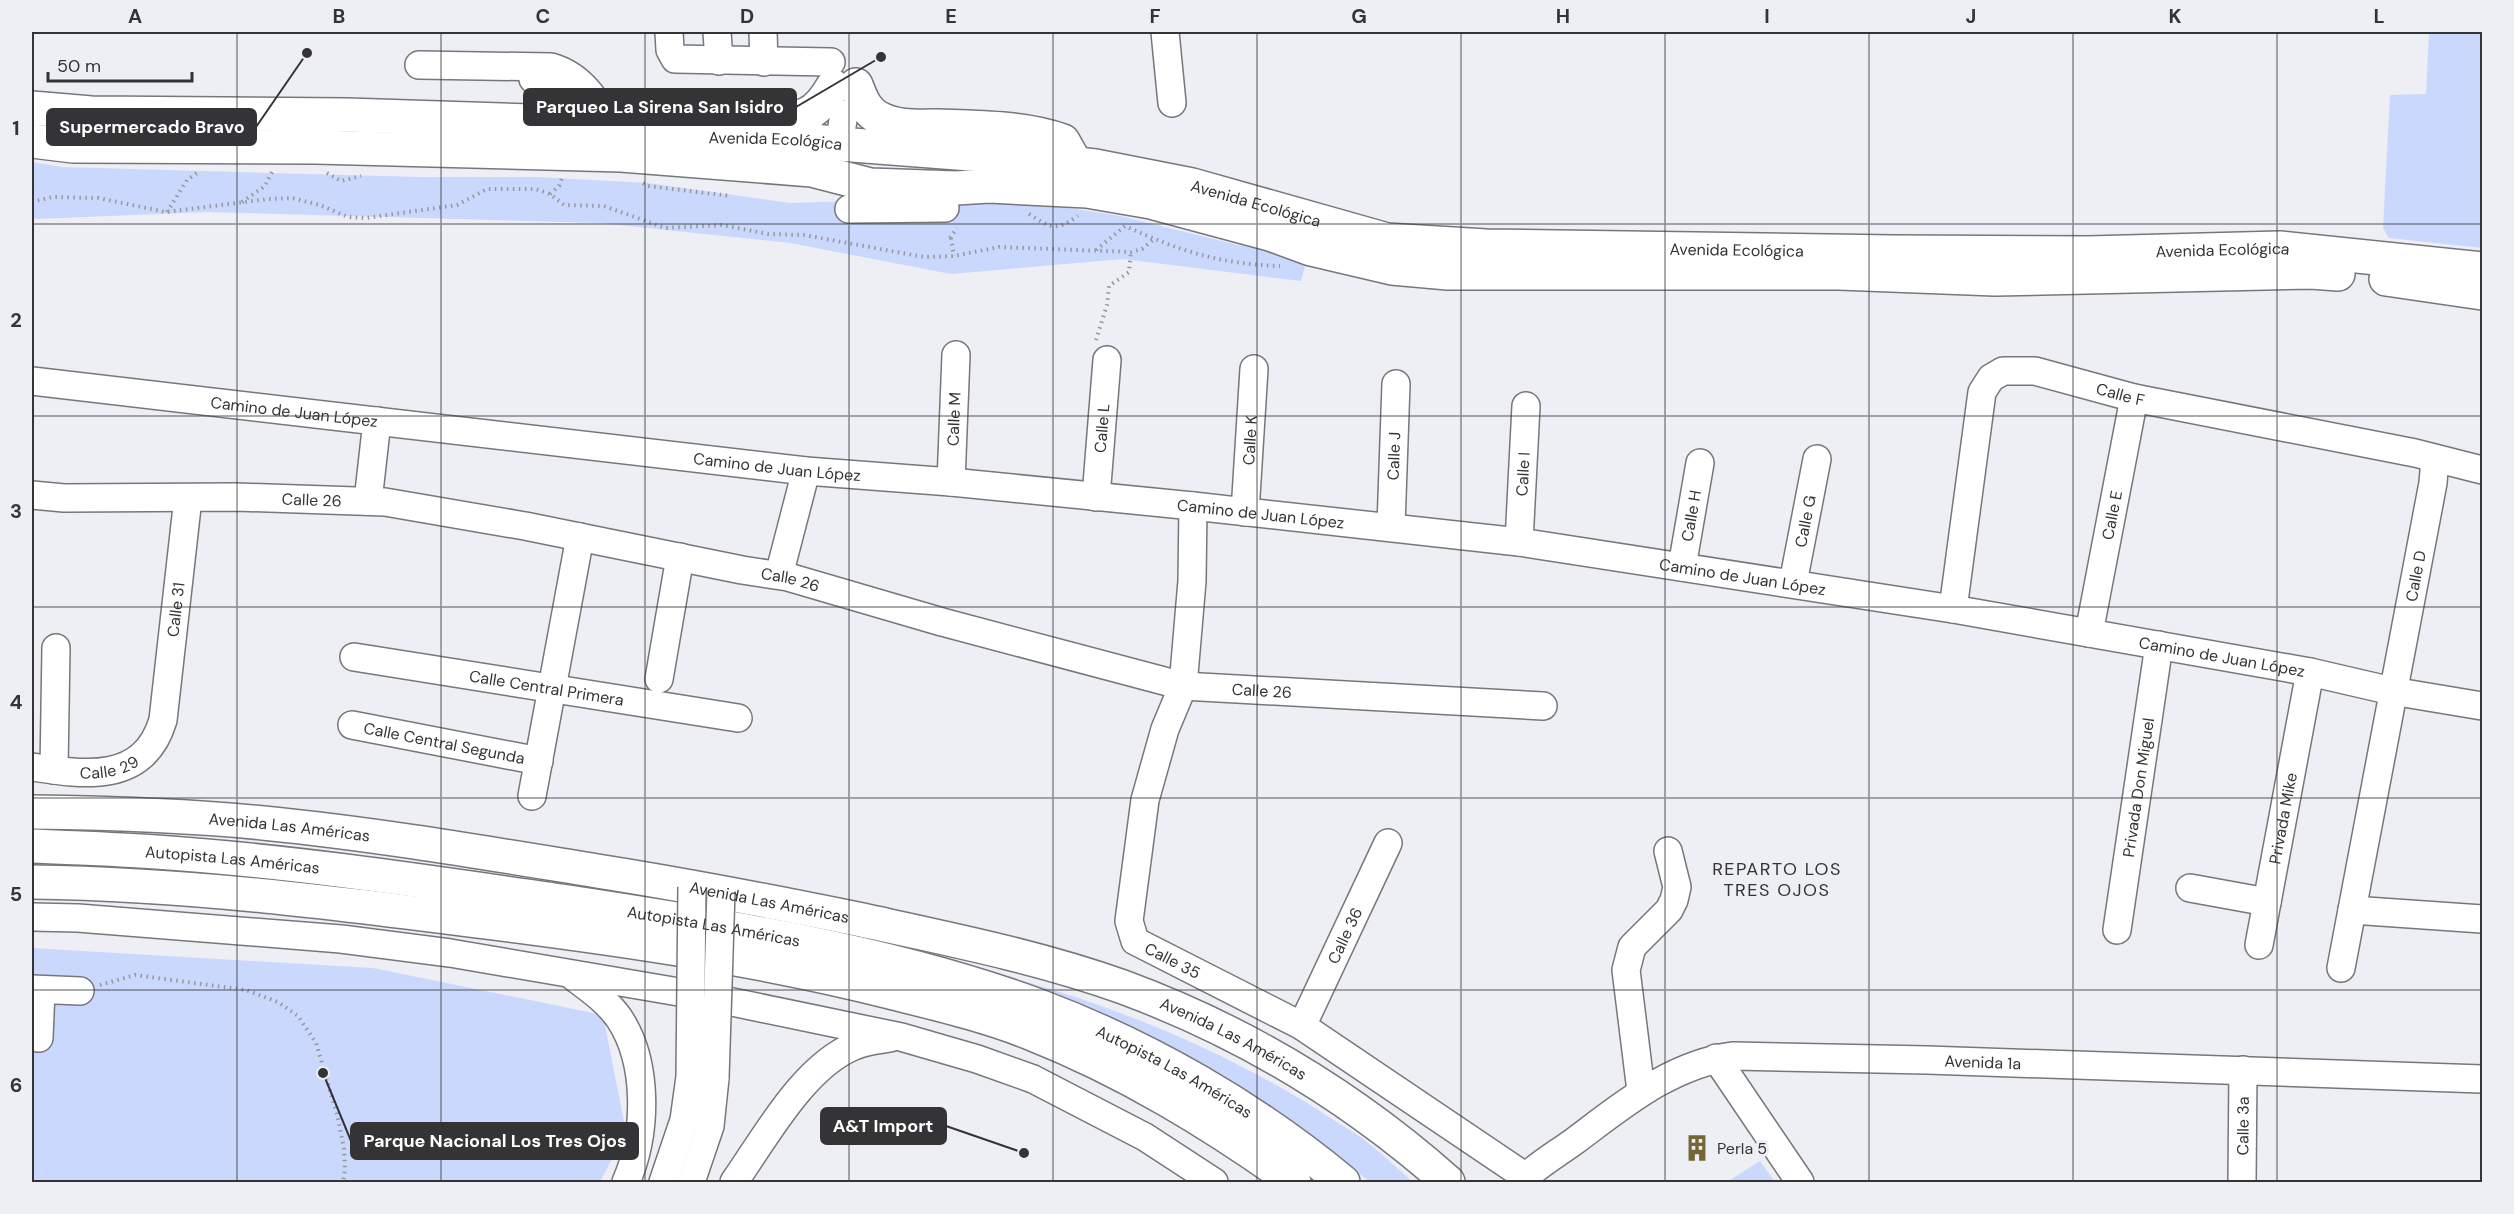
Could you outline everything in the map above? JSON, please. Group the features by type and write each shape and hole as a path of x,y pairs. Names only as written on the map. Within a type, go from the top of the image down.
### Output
{"main road":[{"path":"669,149 820,153 831,151 841,98"},
{"path":"669,149 722,117 805,115 841,98 861,98 872,113 894,125 1006,129 1044,134 1064,141 1076,164"},
{"path":"841,98 871,157 921,158 956,162 974,167 989,186"},
{"name":"Avenida Ecológica","path":"841,98 1022,158 1118,170 1192,185 1387,240 1509,246 1893,252 2088,253 2280,248 2482,269"},
{"name":"Avenida Ecológica","path":"32,108 91,113 347,115 560,122 578,132 615,133 669,149 812,170 863,201 956,188 989,186 1087,191 1151,202 1270,234 1311,249 1392,267 1448,273 1839,273 1995,279 2311,272 2360,276 2482,293"},
{"name":"Avenida Ecológica","path":"32,141 73,146 490,150 621,154 669,149"},
{"name":"Avenida Las Américas","path":"32,812 130,813 253,822 350,833 706,889 928,934 1058,966 1155,1000 1248,1043 1314,1079 1391,1133 1448,1182"},
{"name":"Autopista Las Américas","path":"32,846 156,852 415,880 705,924 859,955 924,971 1041,1007 1129,1045 1228,1101 1324,1166 1343,1182"},
{"name":"Autopista Las Américas","path":"32,882 177,888 342,903 698,951 872,987 1029,1032 1119,1072 1182,1107 1294,1182"}],"street":[{"path":"669,32 670,50 675,58 764,62 841,98"},
{"path":"717,32 719,61"},
{"path":"763,32 764,62"},
{"path":"1165,32 1172,103"},
{"path":"560,122 562,90 552,81 442,73 419,65 539,66 565,71 584,87 600,107 615,133"},
{"path":"863,201 945,208"},
{"name":"Calle M","path":"951,482 956,355"},
{"name":"Calle L","path":"1096,497 1107,360"},
{"name":"Calle K","path":"1245,512 1254,369"},
{"name":"Calle F","path":"1953,609 1982,392 1991,378 2003,371 2035,371 2134,398 2415,453 2482,470"},
{"name":"Camino de Juan López","path":"32,381 806,471 951,482 1193,506 1520,542 1953,609 2159,645 2308,682 2392,691 2482,706"},
{"name":"Calle J","path":"1391,526 1396,384"},
{"name":"Calle E","path":"2089,633 2134,398"},
{"name":"Calle I","path":"1520,542 1526,406"},
{"path":"368,501 377,421"},
{"name":"Calle G","path":"1793,584 1817,459"},
{"name":"Calle D","path":"2341,968 2433,483 2435,459"},
{"name":"Calle H","path":"1682,567 1700,463"},
{"path":"779,575 806,471"},
{"name":"Calle 26","path":"32,495 64,498 368,501 471,516 779,575 1183,687 1543,706"},
{"name":"Calle 31","path":"163,720 188,498"},
{"name":"Calle 35","path":"1193,506 1192,581 1183,687 1165,729 1145,800 1129,921 1135,941 1302,1026 1523,1180"},
{"path":"532,796 580,537"},
{"path":"658,679 681,557"},
{"name":"Privada Don Miguel","path":"2116,930 2159,645"},
{"path":"43,769 56,648"},
{"name":"Calle Central Primera","path":"354,657 738,718"},
{"name":"Privada Mike","path":"2259,945 2308,682"},
{"name":"Calle 29","path":"43,769 90,773 107,772 126,766 149,750 158,736 163,720"},
{"name":"Calle Central Segunda","path":"352,725 539,761"},
{"name":"Calle 36","path":"1302,1026 1388,843"},
{"path":"1641,1091 1626,970 1632,947 1669,910 1674,900 1677,888 1668,851"},
{"path":"2190,888 2267,902"},
{"path":"663,1182 684,1120 690,1077 706,889"},
{"path":"691,1182 710,1126 715,1078 706,889"},
{"path":"2352,910 2482,919"},
{"path":"32,917 78,918 341,939 450,953 720,999 901,1037 977,1059 1033,1079 1145,1137 1214,1182"},
{"path":"571,975 609,1005 627,1031 634,1052 639,1075 640,1124 636,1151 626,1182"},
{"path":"39,1038 36,989 80,991"},
{"path":"734,1182 799,1091 819,1069 855,1045 872,1040 901,1037"},
{"name":"Avenida 1a","path":"1523,1180 1641,1091 1684,1069 1716,1058 1766,1056 2482,1079"},
{"path":"1716,1058 1800,1182"},
{"name":"Calle 3a","path":"2242,1182 2243,1070"}],"path":[{"path":"166,212 182,191 187,180 208,170"},
{"path":"550,194 559,186 564,170"},
{"path":"486,181 488,189"},
{"path":"32,202 52,197 98,198 166,212 292,198 320,205 348,217 366,218 457,205 488,189 536,189 550,194 564,205 604,206 665,228 722,225 768,234 804,235 924,257 954,256 999,247 1131,252 1142,249 1155,239"},
{"path":"1096,250 1125,226 1191,254 1221,261 1288,266"},
{"path":"1107,360 1096,342 1098,331 1107,305 1109,286 1129,272 1131,252"},
{"path":"80,991 135,975 246,990 278,1002 298,1016 316,1043 337,1114 344,1148 343,1182"}],"shaded area":[{"path":"2429,32 2482,32 2482,248 2389,238 2383,228 2390,95 2426,94"},
{"path":"32,162 62,167 419,177 537,177 648,183 790,203 912,199 1019,200 1120,216 1238,245 1307,258 1301,281 1123,259 951,274 790,243 600,223 207,212 37,219 32,218"},
{"path":"32,948 373,968 603,1015 626,1132 600,1182 32,1182"},
{"path":"1020,980 1138,1020 1251,1072 1360,1137 1413,1182 1370,1182 1273,1108 1200,1062 1138,1029 1076,1002 1026,985"},
{"path":"1760,1161 1775,1182 1727,1182"}],"place":[{"name":"Supermercado Bravo","path":"307,53"},
{"name":"Parqueo La Sirena San Isidro","path":"881,57"},
{"name":"Parque Nacional Los Tres Ojos","path":"323,1073"},
{"name":"Perla 5","path":"1697,1148"},
{"name":"A&T Import","path":"1024,1153"}],"district":[{"name":"REPARTO LOS TRES OJOS","path":"1777,879"}]}
